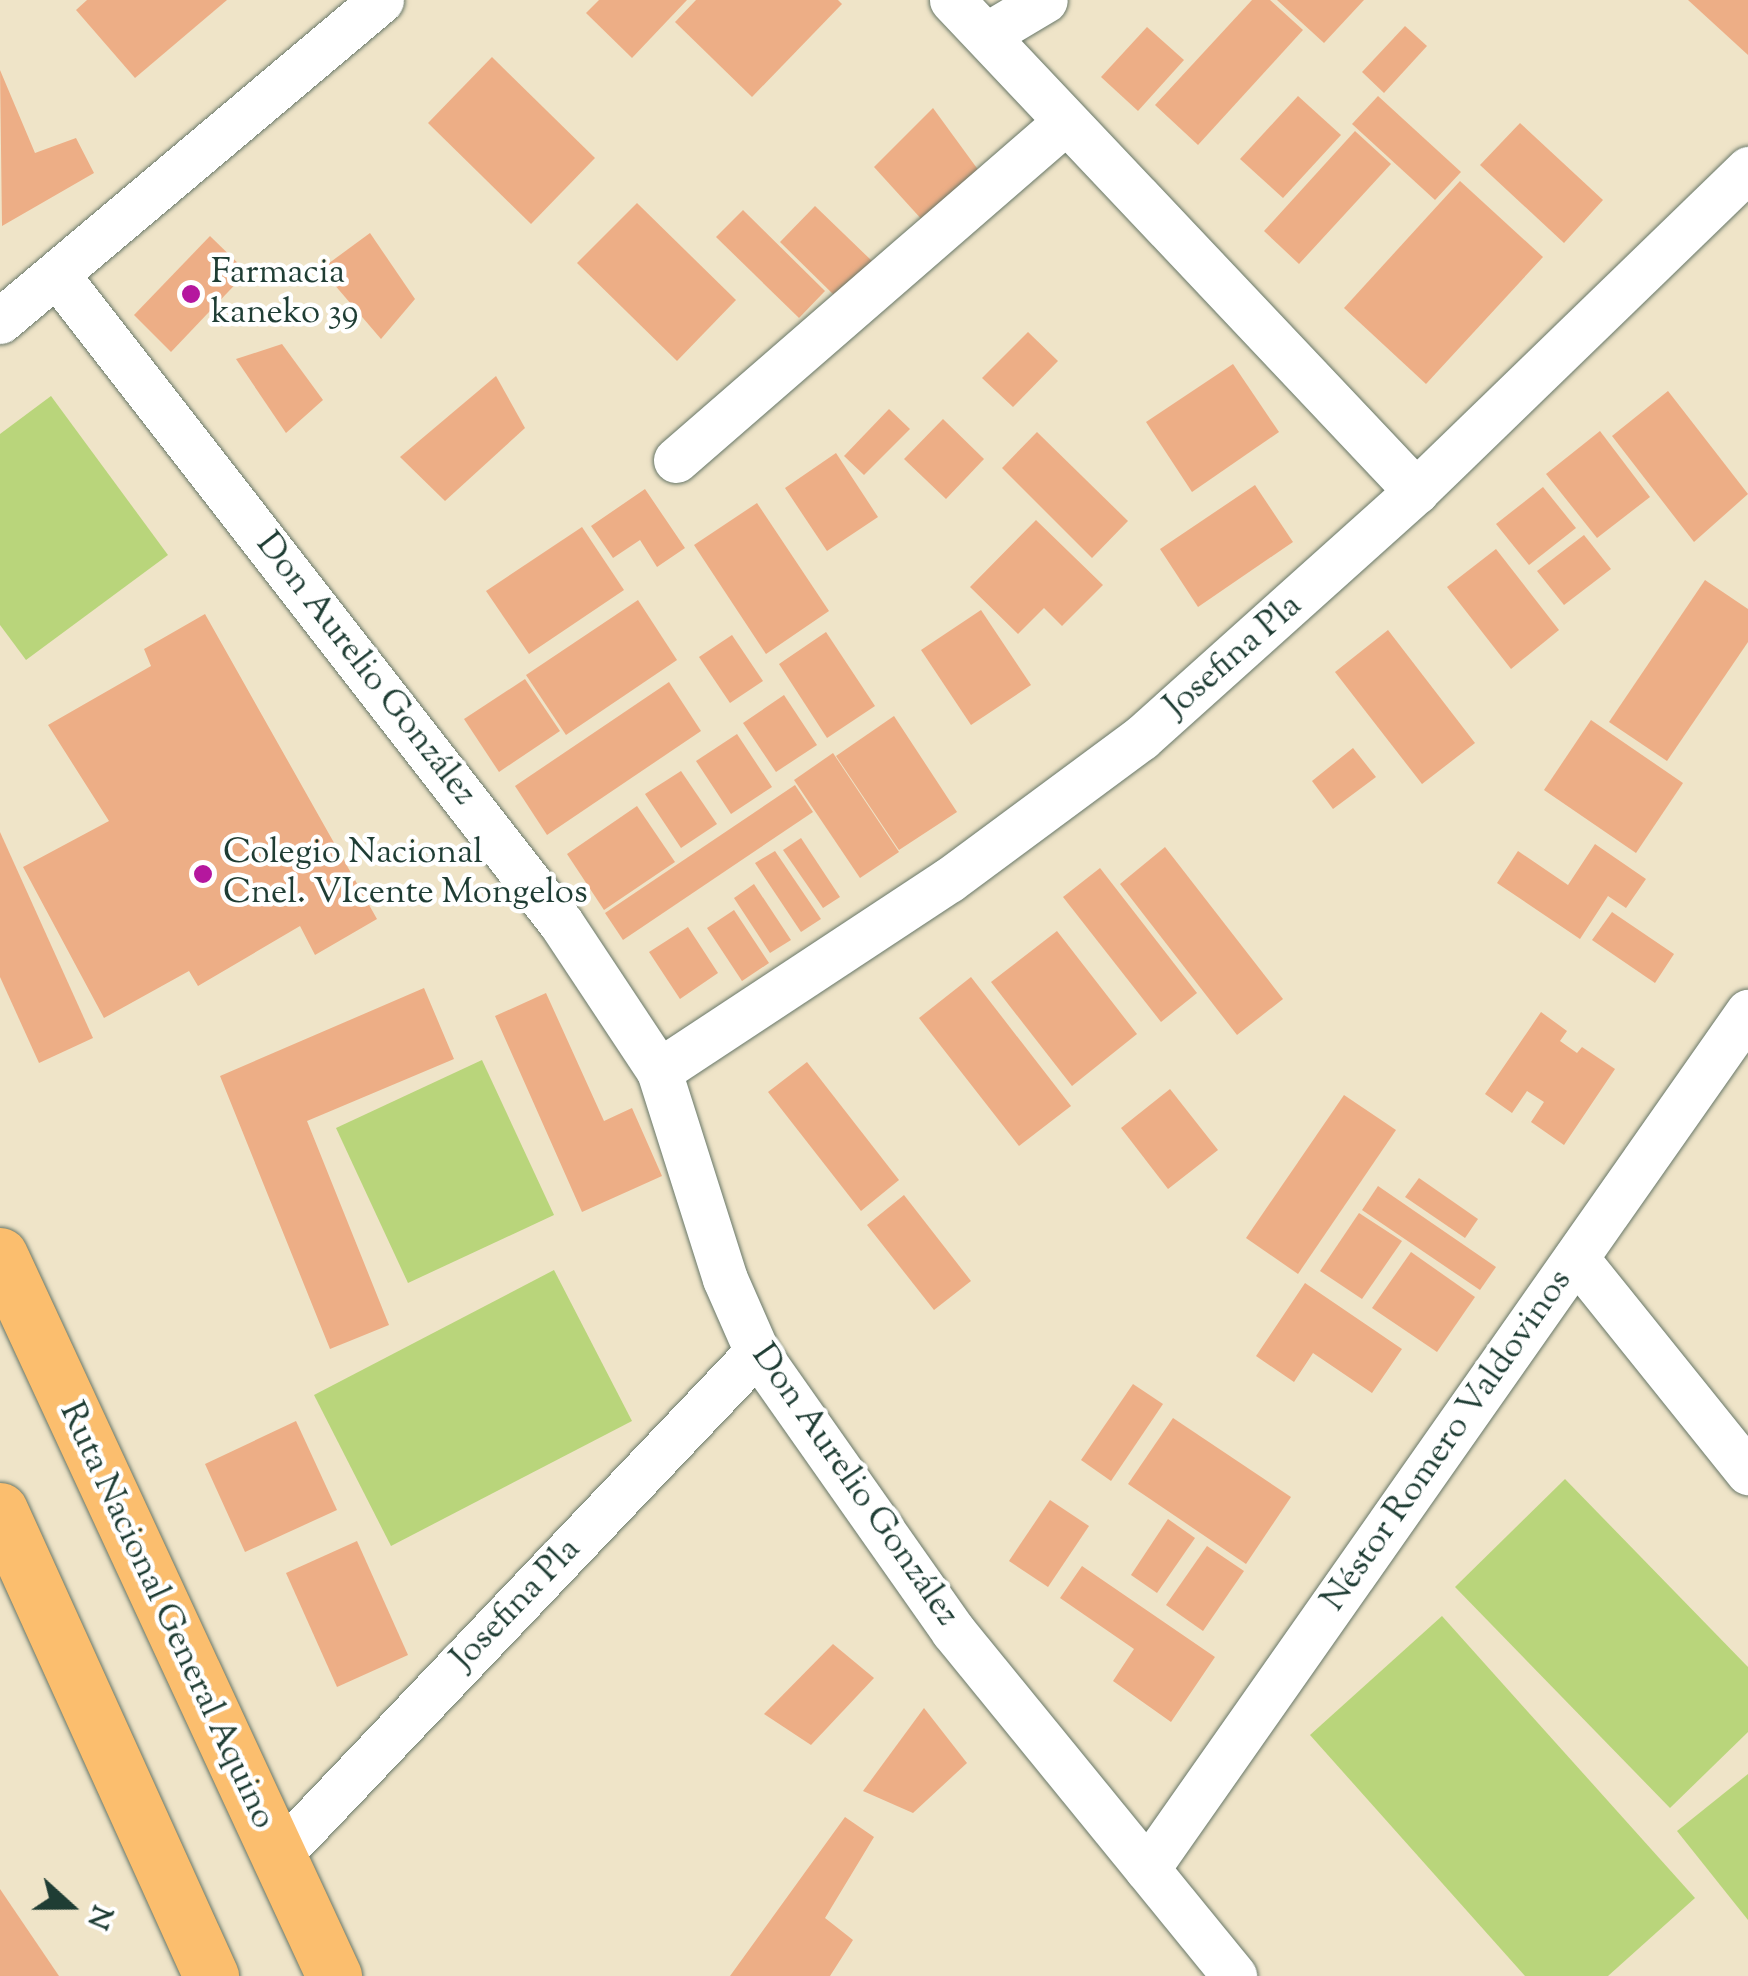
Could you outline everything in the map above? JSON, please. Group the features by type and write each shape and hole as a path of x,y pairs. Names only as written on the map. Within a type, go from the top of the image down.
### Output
{"highway":[{"name":"Ruta Nacional General Aquino","path":"0,1256 334,1976"},
{"path":"0,1510 211,1976"}],"street":[{"path":"0,321 380,0"},
{"path":"952,0 988,34 1063,124 1416,491"},
{"path":"988,34 1045,0"},
{"path":"676,460 1063,124"},
{"name":"Josefina Pla","path":"660,1071 949,880 1141,738 1416,491 1748,169"},
{"name":"Don Aurelio González","path":"57,275 562,922 660,1071 725,1280 757,1352 953,1632 1234,1976"},
{"name":"Néstor Romero Valdovinos","path":"1147,1870 1748,1012"},
{"path":"1576,1258 1748,1472"},
{"name":"Josefina Pla","path":"277,1857 757,1352"}],"green space":[{"path":"51,396 168,555 26,660 0,625 0,434"},
{"path":"482,1060 554,1215 408,1283 336,1128"},
{"path":"554,1270 632,1421 391,1546 314,1395"},
{"path":"1565,1479 1748,1667 1748,1732 1670,1808 1455,1587"},
{"path":"1442,1616 1695,1898 1608,1976 1525,1976 1310,1735"},
{"path":"1748,1774 1748,1920 1677,1831"}],"building":[{"path":"87,0 227,0 135,78 76,10"},
{"path":"599,0 687,0 632,58 586,13"},
{"path":"696,0 838,0 842,4 752,97 675,22"},
{"path":"1252,0 1270,0 1303,30 1198,145 1155,105"},
{"path":"1277,0 1364,0 1324,43"},
{"path":"1688,0 1748,0 1748,55"},
{"path":"1405,26 1427,46 1384,93 1362,72"},
{"path":"1147,27 1184,60 1138,111 1101,77"},
{"path":"492,57 595,158 531,224 428,123"},
{"path":"0,70 35,153 76,138 94,173 2,226"},
{"path":"1298,96 1341,135 1283,198 1240,159"},
{"path":"1378,96 1461,172 1435,200 1352,124"},
{"path":"933,108 979,171 924,222 874,167"},
{"path":"1520,123 1603,200 1564,243 1480,165"},
{"path":"1355,131 1391,164 1299,264 1264,231"},
{"path":"1460,181 1543,257 1426,384 1344,308"},
{"path":"637,203 736,300 677,361 577,263"},
{"path":"815,206 873,262 837,298 780,242"},
{"path":"743,210 825,291 799,318 716,237"},
{"path":"370,233 415,299 381,339 321,269"},
{"name":"Farmacia kaneko 39","path":"210,236 247,272 171,352 134,315"},
{"path":"1028,332 1058,361 1013,407 982,378"},
{"path":"282,344 323,400 286,433 236,359"},
{"path":"1233,364 1279,432 1192,492 1146,422"},
{"path":"496,376 525,428 445,501 400,457"},
{"path":"1668,391 1748,494 1694,542 1612,436"},
{"path":"889,409 910,429 864,475 844,456"},
{"path":"943,419 984,459 946,499 904,459"},
{"path":"1600,431 1650,497 1597,538 1546,474"},
{"path":"1037,432 1128,521 1092,558 1002,468"},
{"path":"836,453 878,517 827,551 785,488"},
{"path":"1255,485 1293,542 1198,607 1160,549"},
{"path":"1543,487 1576,528 1529,565 1496,524"},
{"path":"645,489 685,548 657,567 640,540 613,558 591,526"},
{"path":"757,503 829,611 766,654 694,545"},
{"path":"1036,520 1103,585 1062,626 1044,608 1018,634 970,587"},
{"path":"582,527 624,590 529,654 486,591"},
{"path":"1584,535 1611,569 1564,605 1537,571"},
{"path":"1496,549 1559,630 1511,669 1447,587"},
{"path":"1705,580 1748,609 1748,642 1667,761 1609,722"},
{"path":"638,600 677,660 566,735 526,675"},
{"path":"981,610 1031,685 971,725 921,650"},
{"path":"205,614 377,919 315,955 300,926 198,986 189,971 104,1018 23,867 109,821 48,725 151,666 144,649"},
{"path":"1388,630 1475,743 1422,784 1335,672"},
{"path":"826,632 875,706 827,738 779,664"},
{"path":"732,635 763,681 730,703 699,657"},
{"path":"525,679 560,731 499,772 464,719"},
{"path":"669,682 701,731 547,835 515,786"},
{"path":"784,695 817,745 776,772 743,723"},
{"path":"894,716 957,812 899,850 836,756"},
{"path":"1591,720 1683,783 1636,853 1544,790"},
{"path":"737,734 772,787 731,814 696,761"},
{"path":"1353,748 1376,777 1333,809 1312,781"},
{"path":"833,753 899,852 860,878 794,780"},
{"path":"681,771 717,824 681,848 645,794"},
{"path":"795,785 813,812 623,940 605,913"},
{"path":"637,806 675,862 604,910 567,854"},
{"path":"0,832 93,1038 39,1063 0,977"},
{"path":"801,838 840,897 823,908 783,850"},
{"path":"1595,844 1646,879 1626,908 1608,896 1580,939 1497,883 1518,851 1568,885"},
{"path":"1165,847 1283,999 1237,1035 1120,884"},
{"path":"775,851 821,919 801,932 755,863"},
{"path":"1100,868 1197,993 1161,1022 1063,897"},
{"path":"754,884 791,940 770,953 734,898"},
{"path":"734,910 769,963 742,981 707,928"},
{"path":"1612,912 1674,954 1655,983 1592,940"},
{"path":"688,927 718,973 680,999 649,952"},
{"path":"1057,931 1137,1034 1072,1086 991,982"},
{"path":"971,977 1071,1106 1019,1146 919,1018"},
{"path":"424,988 454,1059 307,1121 389,1325 330,1349 220,1076"},
{"path":"546,993 604,1121 632,1108 662,1176 582,1212 495,1016"},
{"path":"1541,1012 1567,1031 1560,1041 1577,1053 1582,1047 1615,1069 1564,1145 1531,1122 1544,1102 1527,1091 1512,1113 1485,1094"},
{"path":"807,1062 899,1180 861,1211 768,1092"},
{"path":"1170,1089 1218,1150 1168,1189 1121,1128"},
{"path":"1344,1095 1396,1130 1298,1274 1246,1238"},
{"path":"1419,1178 1478,1219 1465,1238 1405,1197"},
{"path":"1378,1186 1496,1267 1480,1290 1362,1210"},
{"path":"904,1195 971,1281 934,1310 867,1225"},
{"path":"1359,1213 1402,1241 1362,1299 1320,1271"},
{"path":"1411,1252 1475,1297 1437,1352 1372,1308"},
{"path":"1305,1283 1402,1349 1372,1393 1313,1353 1294,1382 1256,1356"},
{"path":"1133,1384 1163,1404 1111,1481 1081,1460"},
{"path":"1173,1418 1291,1497 1246,1564 1128,1484"},
{"path":"296,1421 337,1510 245,1552 205,1464"},
{"path":"1050,1500 1089,1526 1048,1587 1009,1561"},
{"path":"1168,1519 1195,1538 1157,1593 1131,1575"},
{"path":"357,1541 408,1655 337,1687 286,1573"},
{"path":"1207,1546 1244,1571 1203,1631 1166,1605"},
{"path":"1082,1566 1215,1657 1171,1722 1113,1681 1134,1649 1060,1598"},
{"path":"833,1644 874,1678 811,1745 764,1714"},
{"path":"924,1708 967,1763 913,1813 863,1791"},
{"path":"845,1817 874,1837 825,1918 853,1940 830,1976 730,1976"},
{"path":"0,1889 59,1976 0,1976"}],"place":[{"name":"Farmacia kaneko 39","path":"191,294"},
{"name":"Colegio Nacional Cnel. VIcente Mongelos","path":"203,874"}]}
